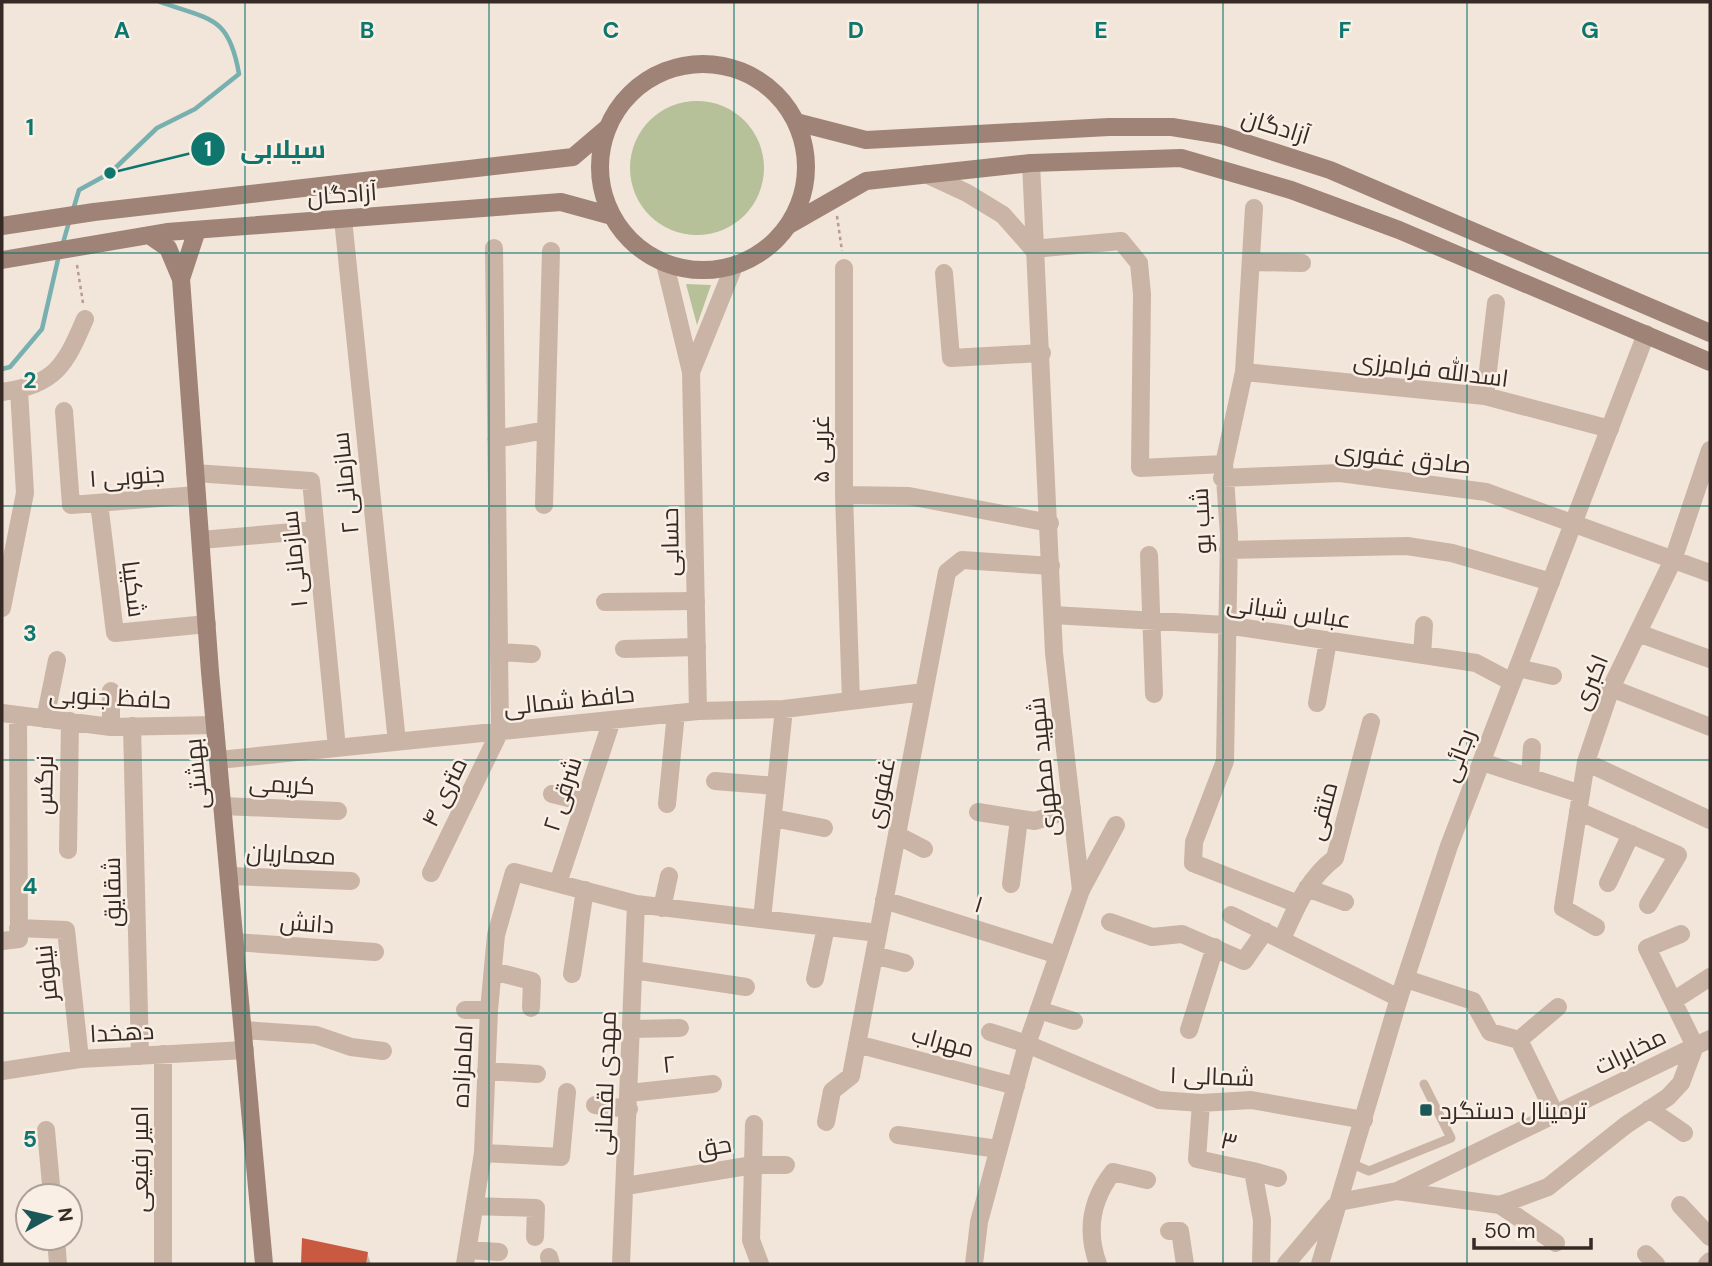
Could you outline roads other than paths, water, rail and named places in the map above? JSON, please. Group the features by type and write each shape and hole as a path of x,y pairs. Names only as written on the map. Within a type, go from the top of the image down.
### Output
{"main road":[{"path":"2,226 94,212 573,157 607,128 625,99 651,77 683,65 716,64 749,74 776,94 796,122 806,156 803,192 789,225"},
{"name":"آزادگان","path":"796,122 866,140 1109,127 1172,127 1221,135 1330,170 1710,333"},
{"path":"607,128 600,157 602,187 612,216 626,236 644,252 665,264 699,271 734,266 765,250 789,225 866,181 1031,163 1181,158 1291,190 1399,230 1710,362"},
{"name":"آزادگان","path":"2,260 149,235 197,230 561,202 612,216"},
{"path":"181,279 197,230"},
{"path":"149,235 168,248 181,279"},
{"name":"بهشتی","path":"181,279 215,725 264,1264"},
{"path":"1646,334 1656,310"}],"street":[{"name":"شهید مطهری","path":"974,1264 979,1222 1027,1044 1081,890 1053,615 1042,353 1033,249 1031,163"},
{"path":"926,174 1003,215 1033,249"},
{"path":"1223,471 1244,372 1254,208"},
{"name":"سازمانی ۲","path":"343,219 397,742"},
{"name":"شب بو","path":"1033,249 1121,241 1139,263 1142,295 1140,468 1223,471 1228,550 1225,761 1194,842 1193,863 1303,896"},
{"path":"494,248 500,732"},
{"path":"544,505 551,251"},
{"path":"1251,262 1302,263"},
{"name":"حسابی","path":"665,264 691,372 698,711"},
{"name":"حسابی","path":"691,372 734,266"},
{"name":"۵ غربی","path":"844,268 844,495 851,701"},
{"path":"944,273 951,358 1042,353"},
{"path":"1485,396 1496,303"},
{"path":"2,608 24,493 11,391 30,388 66,363 85,318"},
{"name":"رجائی","path":"1320,1264 1399,998 1449,846 1646,334"},
{"name":"اسدالله فرامرزی","path":"1244,372 1485,396 1610,429"},
{"name":"۱ جنوبی","path":"64,411 71,505 197,495"},
{"path":"496,439 546,430"},
{"name":"اکبری","path":"1596,927 1563,908 1586,762 1611,688 1674,560 1710,450"},
{"name":"صادق غفوری","path":"1223,471 1340,473 1486,492 1710,573"},
{"name":"سازمانی ۱","path":"195,473 311,481 337,748"},
{"path":"844,495 909,496 1050,523"},
{"name":"شکیبا","path":"99,503 115,633 207,624"},
{"path":"201,540 316,530"},
{"path":"1228,550 1407,546 1451,553 1551,582"},
{"path":"1149,555 1154,694"},
{"name":"غفوری","path":"826,1122 832,1091 851,1076 947,572 961,559 1051,566"},
{"path":"605,602 696,601"},
{"name":"عباس شبانی","path":"1053,615 1226,625 1328,641 1376,656 1422,655 1476,663 1515,675 1553,676"},
{"path":"1422,655 1424,625"},
{"path":"1638,633 1710,659"},
{"path":"1317,703 1328,641"},
{"path":"624,649 696,647"},
{"path":"499,652 532,654"},
{"path":"45,719 57,660"},
{"path":"1611,688 1710,727"},
{"path":"111,691 111,727"},
{"name":"حافظ شمالی","path":"219,760 698,711 784,709 924,692"},
{"path":"762,919 784,709"},
{"path":"667,804 676,713"},
{"name":"حافظ جنوبی","path":"10,714 111,727 215,725"},
{"name":"نیلوفر","path":"2,941 19,939 10,714"},
{"name":"۲ شرقی","path":"558,883 612,720"},
{"name":"نرگس","path":"68,850 70,722"},
{"name":"متقی","path":"1282,940 1318,870 1335,858 1371,722"},
{"name":"شقایق","path":"132,726 140,1056"},
{"name":"۴ متری","path":"431,873 500,732"},
{"path":"1530,777 1532,747"},
{"path":"1482,762 1530,777 1580,802 1631,834 1678,855 1648,905"},
{"path":"1586,762 1710,820"},
{"path":"715,780 776,786"},
{"path":"552,794 585,802"},
{"name":"کریمی","path":"223,806 338,811"},
{"path":"978,812 1035,821 1072,809"},
{"path":"773,818 824,828"},
{"path":"1011,884 1019,819"},
{"path":"1081,890 1116,825"},
{"path":"1608,883 1631,834"},
{"path":"897,835 924,849"},
{"name":"امامزاده","path":"467,1257 483,1153 489,1010 496,935 514,872 558,883"},
{"name":"معماریان","path":"230,876 351,881"},
{"path":"662,908 669,876"},
{"path":"558,883 636,904 878,933"},
{"path":"572,974 585,890"},
{"path":"1303,896 1345,902"},
{"name":"۱","path":"884,900 1058,955"},
{"name":"مهدی لقمانی","path":"621,1264 636,904"},
{"path":"1231,915 1399,998"},
{"path":"1110,922 1152,937 1182,934 1244,961 1265,931"},
{"path":"815,979 825,927"},
{"name":"نیلوفر","path":"18,928 66,930 80,1059"},
{"path":"1500,1205 1548,1187 1668,1097 1681,1083 1703,1043 1673,1001 1647,948 1681,934"},
{"name":"دانش","path":"236,942 375,952"},
{"path":"1189,1030 1215,947"},
{"path":"874,955 905,963"},
{"path":"634,970 746,987"},
{"path":"493,971 532,981 531,1008"},
{"path":"1673,1001 1710,977"},
{"path":"1406,979 1473,1001 1490,1032 1519,1040 1555,1114"},
{"path":"1519,1040 1558,1007"},
{"path":"466,1010 489,1010"},
{"path":"1039,1010 1074,1021"},
{"path":"631,1030 680,1028"},
{"path":"243,1030 316,1035 351,1047 383,1051"},
{"name":"۱ شمالی","path":"990,1032 1027,1044 1159,1100 1201,1103 1251,1100 1364,1120"},
{"name":"مخابرات","path":"1339,1202 1397,1191 1703,1043"},
{"name":"مهراب","path":"857,1044 1016,1086"},
{"name":"دهخدا","path":"2,1071 80,1059 245,1050"},
{"name":"امیر رفیعی","path":"163,1054 163,1264"},
{"path":"486,1071 537,1074"},
{"name":"۲","path":"595,1105 713,1084"},
{"path":"483,1153 561,1157 567,1093"},
{"name":"۳","path":"1201,1103 1197,1159 1253,1171 1262,1220 1261,1264"},
{"path":"1649,1109 1684,1133"},
{"path":"754,1124 753,1165 786,1165"},
{"path":"46,1130 51,1182"},
{"path":"898,1135 998,1149"},
{"name":"حق","path":"626,1186 753,1165 751,1240 760,1264"},
{"path":"1253,1171 1278,1178"},
{"path":"1098,1264 1089,1229 1099,1190 1113,1172 1147,1180"},
{"path":"1397,1191 1500,1205 1556,1243"},
{"path":"1286,1264 1339,1202"},
{"path":"1680,1205 1710,1237"},
{"path":"475,1206 536,1208 535,1237"},
{"path":"1169,1231 1180,1231 1185,1264"},
{"path":"467,1257 499,1252"}],"lane":[{"path":"1350,1163 1369,1171 1451,1138 1424,1084"}],"waterway":[{"path":"73,210 79,190 110,173 157,128 195,109 239,74 230,41 223,30 205,17 160,2"},
{"path":"63,243 69,222"},
{"path":"2,369 10,367 42,329 59,255"}],"place":[{"name":"سیلابی","path":"110,173"},
{"name":"ترمینال دستگرد","path":"1426,1110"}]}
